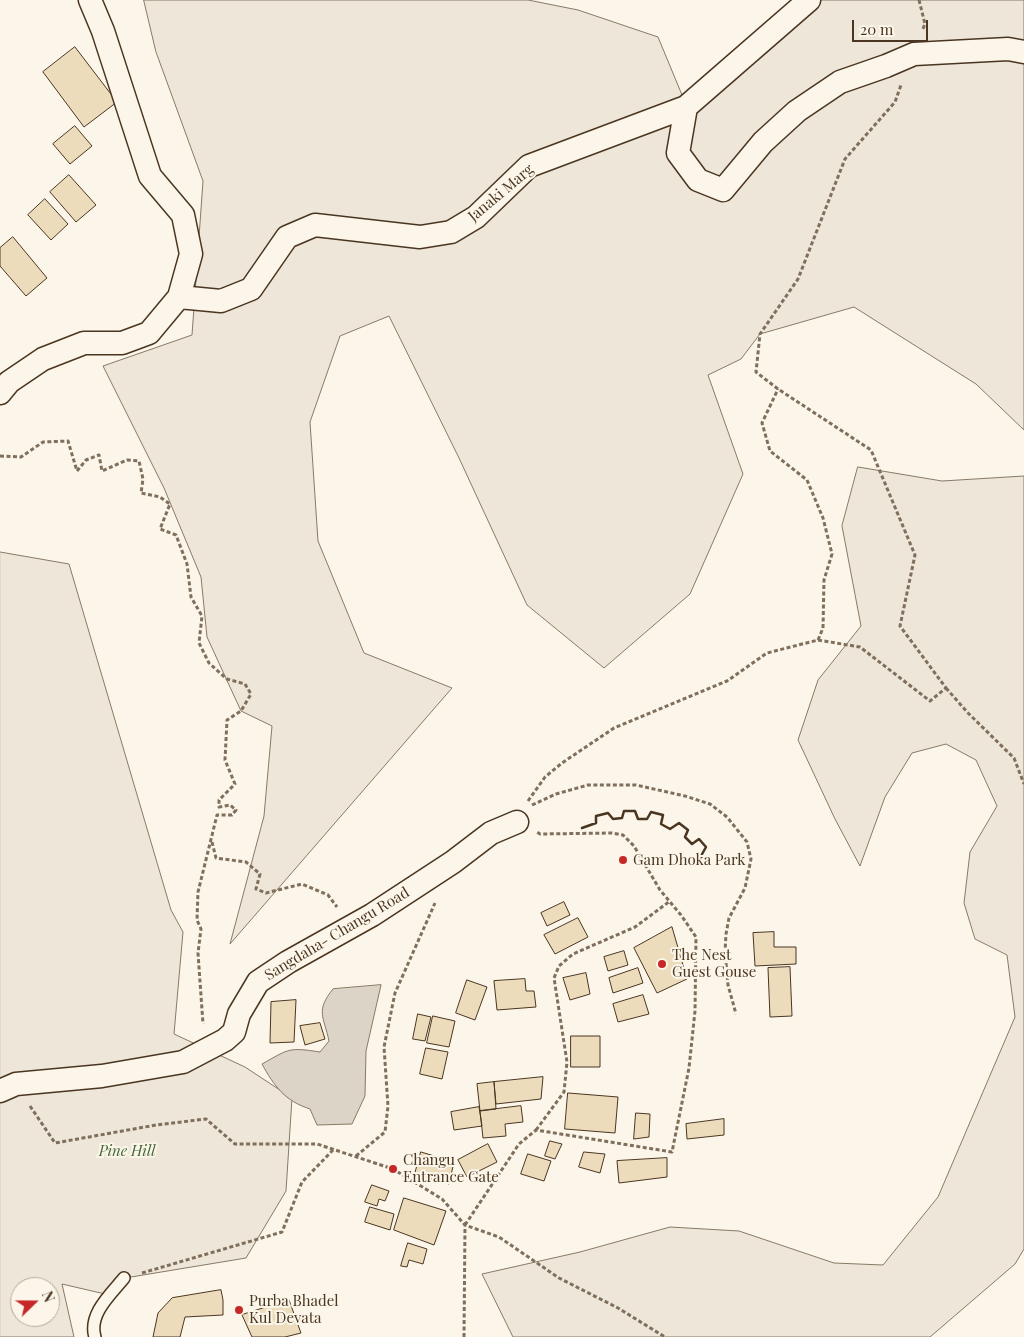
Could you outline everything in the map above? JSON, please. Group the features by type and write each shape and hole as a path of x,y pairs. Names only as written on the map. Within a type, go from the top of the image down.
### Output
{"street":[{"path":"0,393 10,382 43,359 84,343 122,343 149,333 179,298 191,254 184,215 150,176 103,31 90,0"},
{"name":"Janaki Marg","path":"179,298 221,301 251,289 287,237 314,225 420,237 451,232 476,217 529,166 686,107 809,0"},
{"path":"686,107 678,153 698,180 723,190 763,142 797,111 840,82 914,54 1008,49 1024,52"},
{"name":"Sangdaha- Changu Road","path":"225,1040 234,1032 239,1014 258,982 288,962 372,914 453,862 491,833 521,815"},
{"path":"8,1088 102,1076 183,1062 225,1040"}],"lane":[{"path":"95,1337 93,1329 103,1302 124,1278"}],"path":[{"path":"895,102 845,159 798,279 760,334 756,372 778,389 871,450 915,555 900,626 946,688 968,713 1014,758 1024,784"},
{"path":"778,389 762,423 770,450 807,480 823,518 832,554 824,580 823,628 818,640"},
{"path":"0,456 22,457 43,442 68,441 77,471 86,460 99,455 102,471 127,460 139,461 143,479 141,493 160,497 170,504 160,529 176,535 187,564 191,596 202,616 199,643 210,663 227,679 245,684 251,694 241,711 227,720 225,760 235,784 220,800 219,808 230,805 236,810 232,815 217,815 212,842 198,892 197,920 201,929 198,953 205,1031 215,1040 225,1040"},
{"path":"521,815 533,792 546,777 614,728 727,681 767,653 818,640 860,647 930,701 946,688"},
{"path":"521,815 556,794 588,785 636,785 685,796 710,804 728,817 747,842 751,859 745,888 729,918 726,934 725,952 728,985 736,1014"},
{"path":"521,815 540,834 612,833 624,836 634,846 660,890 696,937 695,1011 689,1068 672,1152 536,1130"},
{"path":"212,842 216,858 246,862 260,874 256,889 266,893 302,884 328,895 339,911"},
{"path":"355,1157 385,1132 388,1106 384,1047 395,993 438,897"},
{"path":"464,1337 465,1225 520,1144 536,1130 564,1092 568,1062 554,978 559,966 573,954 635,927 670,901"},
{"path":"8,1088 55,1143 156,1125 206,1119 235,1144 317,1144 393,1169 442,1199 465,1225 499,1237 558,1278 618,1308 664,1337"},
{"path":"124,1278 282,1232 302,1182 333,1150"}],"green space":[{"path":"144,0 528,0 578,10 658,37 687,107 817,0 1024,0 1024,430 976,384 854,307 760,334 741,359 708,375 743,474 690,594 604,668 527,605 459,458 389,316 340,336 310,422 318,541 364,653 452,688 230,944 264,816 272,726 241,711 207,637 201,577 164,488 103,366 192,335 203,181 156,52"},
{"path":"858,467 942,481 1024,476 1024,1249 1015,1264 930,1337 513,1337 482,1274 580,1252 670,1227 739,1231 834,1263 883,1265 938,1197 1015,1017 1007,955 975,939 964,903 970,852 997,806 976,760 946,744 912,753 885,797 860,866 835,819 798,740 818,680 861,626 842,526"},
{"name":"Pine Hill","path":"0,552 69,564 171,910 183,932 174,1034 245,1067 292,1098 286,1191 246,1258 125,1278 105,1294 62,1284 74,1337 0,1337"}],"shaded area":[{"path":"381,985 366,1051 365,1096 352,1124 317,1125 310,1109 294,1102 281,1092 262,1064 289,1050 320,1052 329,1041 322,1014 324,1003 333,989"}],"building":[{"path":"75,47 117,102 84,127 43,72"},
{"path":"75,126 92,146 70,164 53,144"},
{"path":"69,175 96,205 76,222 50,192"},
{"path":"45,199 68,224 51,240 28,215"},
{"path":"13,237 47,278 26,296 0,266 0,248"},
{"path":"564,902 570,915 547,926 541,913"},
{"path":"578,918 588,937 555,954 544,935"},
{"name":"The Nest Guest Gouse","path":"672,927 687,979 657,993 634,948"},
{"path":"774,932 774,947 796,947 796,964 755,966 753,933"},
{"path":"624,951 628,965 608,971 604,957"},
{"path":"790,967 792,1016 770,1017 768,968"},
{"path":"638,968 643,983 613,993 609,978"},
{"path":"586,973 590,994 570,1000 563,978"},
{"path":"525,979 526,991 534,991 536,1007 497,1010 494,981"},
{"path":"467,980 487,987 475,1020 456,1013"},
{"path":"643,995 649,1014 618,1022 613,1004"},
{"path":"296,1000 294,1042 270,1043 271,1002"},
{"path":"418,1014 431,1017 425,1041 413,1039"},
{"path":"433,1016 455,1021 449,1047 427,1043"},
{"path":"320,1023 325,1039 305,1045 300,1026"},
{"path":"571,1036 600,1036 600,1067 571,1067"},
{"path":"426,1048 448,1052 442,1079 420,1074"},
{"path":"543,1077 541,1099 496,1104 494,1082"},
{"path":"494,1082 496,1109 480,1111 477,1084"},
{"path":"568,1093 618,1097 615,1133 565,1129"},
{"path":"521,1106 523,1122 505,1124 506,1136 483,1138 480,1111"},
{"path":"479,1107 482,1126 454,1130 451,1112"},
{"path":"636,1113 650,1114 649,1137 634,1139"},
{"path":"724,1119 724,1135 687,1139 686,1124"},
{"path":"550,1141 562,1144 555,1159 545,1156"},
{"path":"488,1144 497,1162 467,1177 458,1160"},
{"path":"421,1152 454,1162 449,1184 415,1174"},
{"path":"584,1152 605,1154 600,1173 579,1167"},
{"path":"528,1154 551,1161 544,1181 521,1174"},
{"path":"667,1158 667,1177 619,1183 617,1161"},
{"path":"372,1185 389,1191 385,1201 379,1199 377,1206 365,1202"},
{"path":"404,1198 446,1211 434,1245 394,1230"},
{"path":"370,1207 394,1214 390,1230 365,1222"},
{"path":"408,1243 427,1249 423,1264 409,1260 407,1267 401,1266"},
{"path":"221,1290 223,1315 185,1317 180,1337 153,1337 158,1313 172,1298"},
{"path":"289,1300 301,1333 285,1337 252,1337 242,1315"}],"wall":[{"path":"582,828 596,823 596,816 608,813 613,819 622,818 624,811 635,811 638,819 647,819 651,812 663,815 661,824 670,829 679,823 688,830 685,837 692,844 699,839 706,847 701,856"}],"place":[{"name":"Gam Dhoka Park","path":"623,860"},
{"name":"The Nest Guest Gouse","path":"662,964"},
{"name":"Changu Entrance Gate","path":"393,1169"},
{"name":"Purba Bhadel Kul Devata","path":"239,1310"}]}
